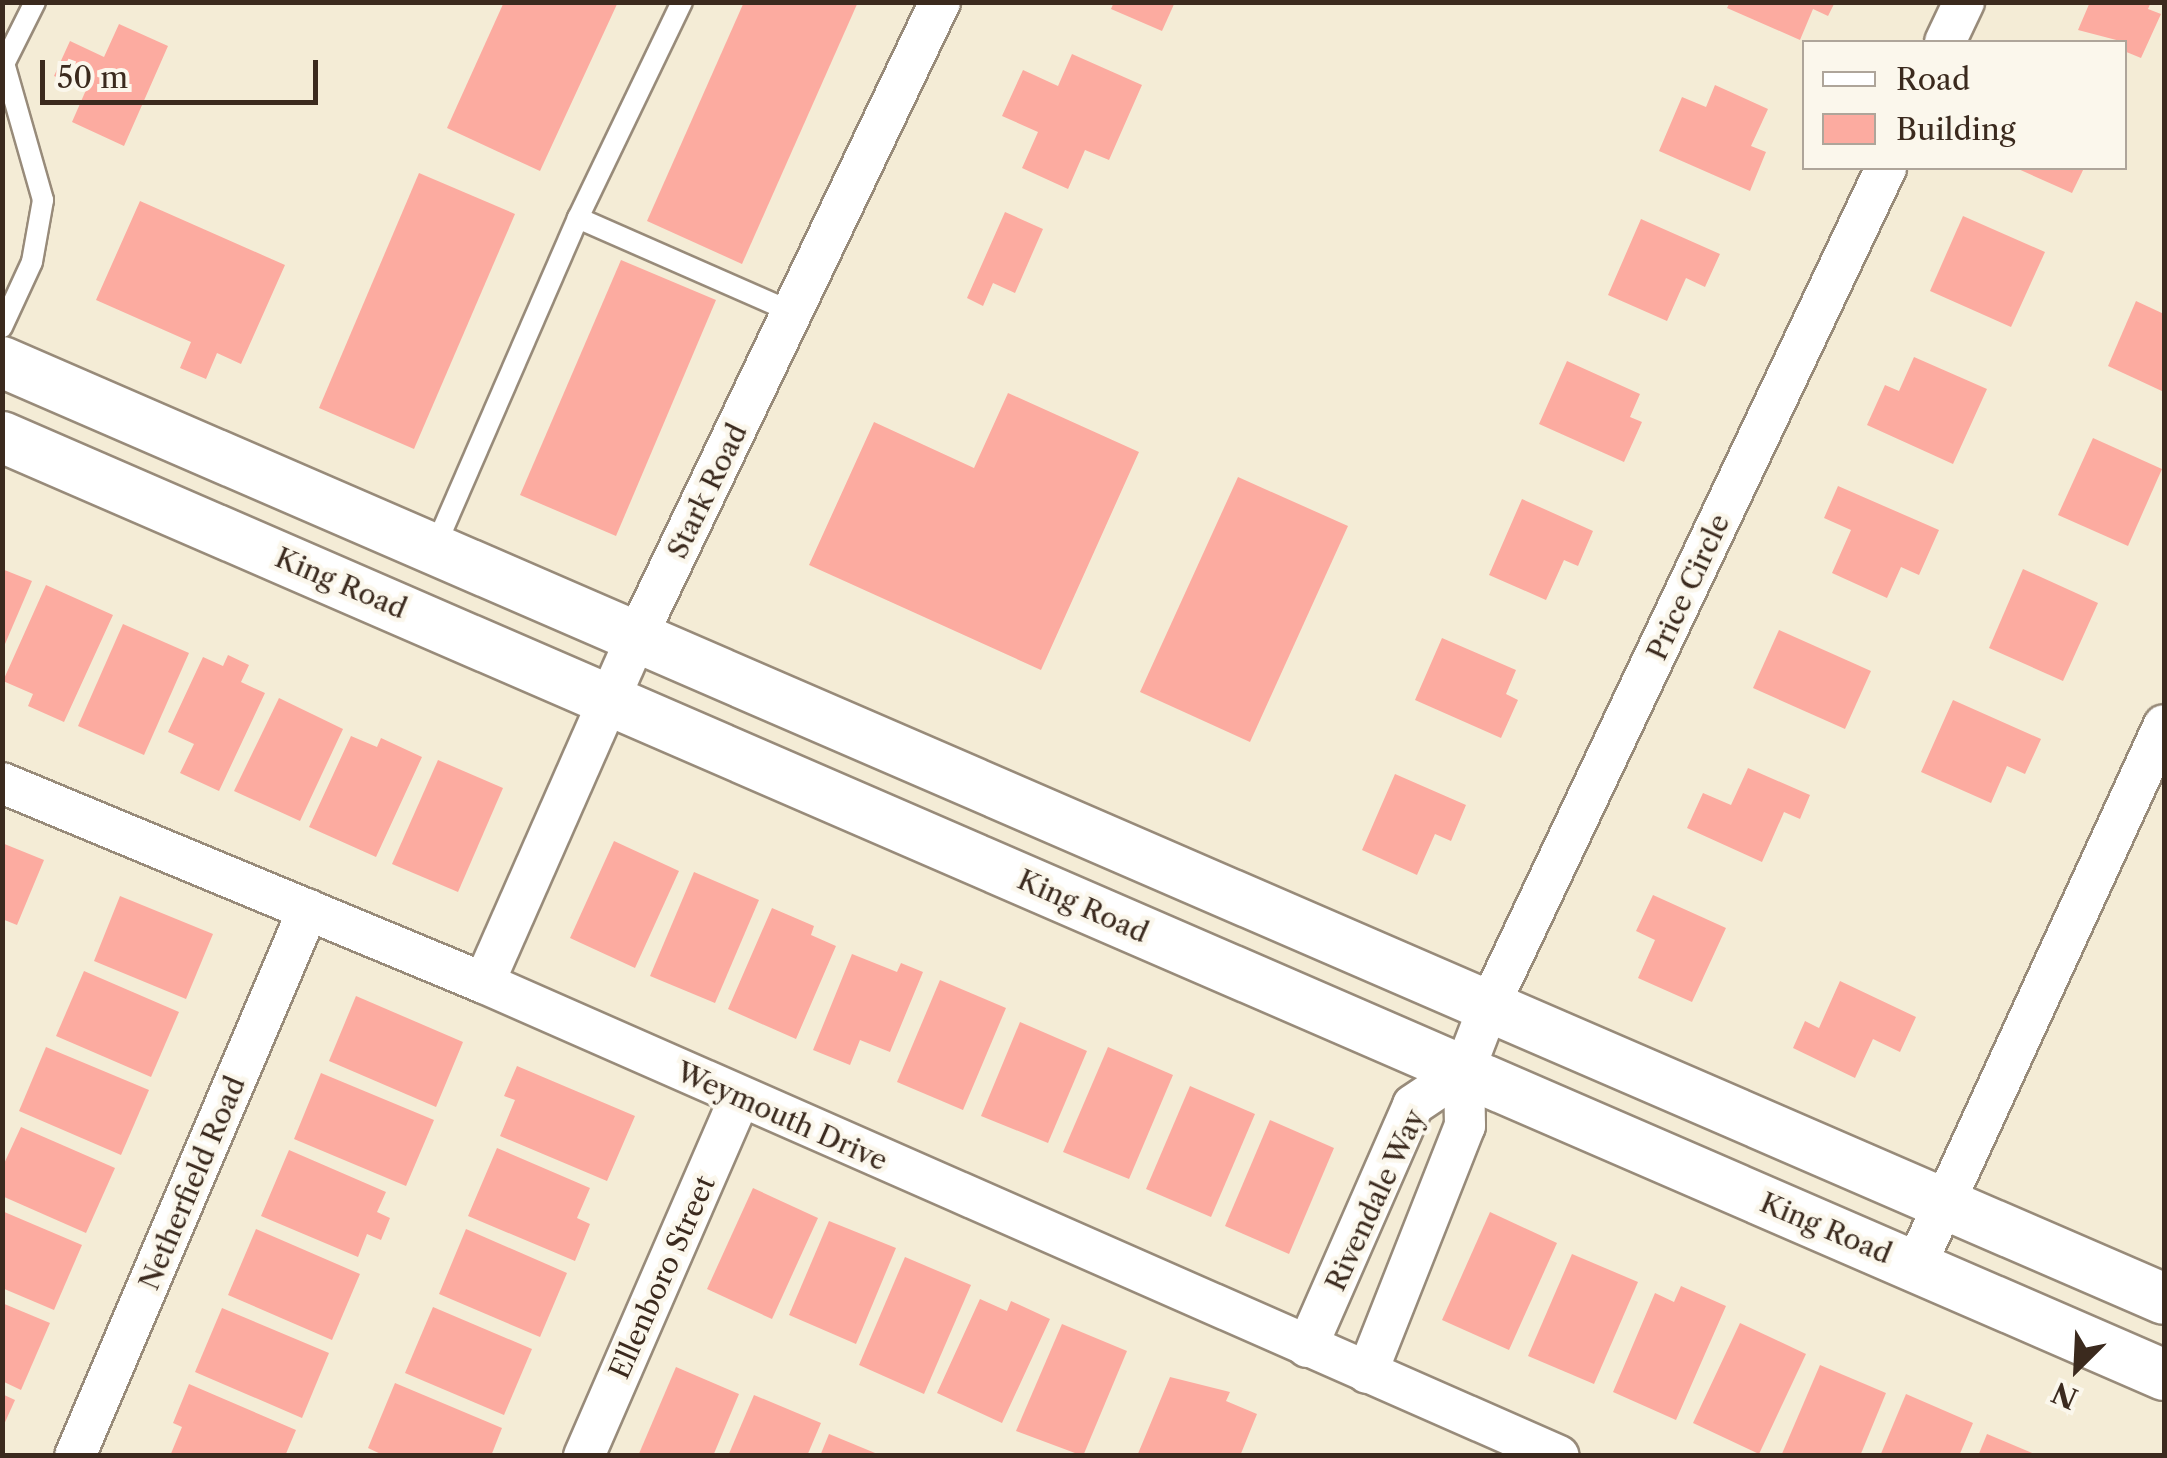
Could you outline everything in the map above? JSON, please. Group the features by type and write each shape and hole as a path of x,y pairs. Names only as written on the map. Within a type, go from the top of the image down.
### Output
{"street":[{"name":"Stark Road","path":"484,984 638,634 940,2"},
{"path":"1947,40 1964,2"},
{"name":"Price Circle","path":"1490,1006 1885,170"},
{"path":"2,362 638,634 2164,1299"},
{"name":"King Road","path":"2,436 2164,1375"},
{"path":"192,518 219,455"},
{"path":"1915,1266 2164,725"},
{"name":"Weymouth Drive","path":"2,783 484,984 1558,1456"},
{"path":"1200,956 1233,894"},
{"name":"Netherfield Road","path":"75,1456 308,910"},
{"name":"Rivendale Way","path":"1367,1373 1466,1126 1464,1071 1490,1006"},
{"name":"Rivendale Way","path":"1307,1347 1413,1105 1464,1071"},
{"name":"Ellenboro Street","path":"584,1456 740,1098"}],"lane":[{"path":"2,327 32,262 43,200 4,58 34,2"},
{"path":"435,547 578,218 682,2"},
{"path":"578,218 792,312"}],"building":[{"path":"504,2 618,2 540,171 447,128"},
{"path":"744,2 858,2 742,264 647,221"},
{"path":"1114,2 1175,2 1162,31 1111,9"},
{"path":"1730,2 1835,2 1828,16 1813,9 1800,40 1727,8"},
{"path":"2090,2 2151,2 2148,9 2161,14 2141,58 2127,52 2127,40 2078,30"},
{"path":"119,24 168,46 124,146 72,122 86,90 54,76 70,41 104,57"},
{"path":"1072,54 1142,85 1109,160 1085,150 1068,189 1022,168 1038,132 1002,116 1023,70 1058,86"},
{"path":"1715,85 1768,109 1751,146 1766,152 1750,191 1659,151 1682,97 1706,107"},
{"path":"2020,170 2083,170 2072,193"},
{"path":"419,173 515,214 414,449 319,408"},
{"path":"140,201 285,265 241,364 217,353 206,379 180,368 191,342 96,300"},
{"path":"1005,212 1043,229 1015,293 993,283 983,306 967,298"},
{"path":"1963,216 2045,252 2011,327 1930,291"},
{"path":"1641,219 1720,254 1705,287 1686,278 1667,321 1608,295"},
{"path":"621,260 716,300 616,536 520,495"},
{"path":"2136,301 2164,314 2164,392 2108,366"},
{"path":"1914,357 1987,389 1953,464 1867,425 1885,385 1899,391"},
{"path":"1567,361 1640,394 1630,417 1642,422 1624,462 1539,424"},
{"path":"1008,393 1139,452 1041,670 809,565 874,422 974,468"},
{"path":"2093,438 2162,469 2128,546 2058,515"},
{"path":"1238,477 1348,526 1250,742 1140,692"},
{"path":"1838,486 1939,530 1919,575 1901,567 1887,598 1832,573 1851,530 1824,518"},
{"path":"1522,499 1593,531 1578,566 1564,560 1546,600 1489,575"},
{"path":"2,569 32,581 2,651"},
{"path":"2023,569 2098,603 2063,681 1989,648"},
{"path":"46,585 113,615 64,722 28,706 33,694 3,681"},
{"path":"123,624 189,653 144,755 78,726"},
{"path":"1779,630 1871,671 1845,729 1753,688"},
{"path":"1442,638 1516,670 1506,694 1518,700 1501,738 1415,700"},
{"path":"228,655 249,665 241,682 265,693 219,791 180,773 194,744 168,732 203,657 223,666"},
{"path":"279,698 343,729 300,821 234,791"},
{"path":"1953,700 2041,739 2025,774 2007,766 1991,803 1921,772"},
{"path":"351,736 377,747 381,738 422,757 376,857 309,827"},
{"path":"438,760 503,788 458,892 392,864"},
{"path":"1748,768 1810,795 1800,819 1784,812 1762,862 1687,828 1703,793 1731,805"},
{"path":"1395,774 1466,805 1451,841 1435,834 1417,875 1362,850"},
{"path":"614,841 679,871 635,968 570,938"},
{"path":"2,843 44,860 17,925 2,919"},
{"path":"694,872 759,900 715,1003 650,976"},
{"path":"1653,895 1726,928 1692,1002 1638,978 1655,940 1636,931"},
{"path":"120,896 213,934 186,999 94,961"},
{"path":"772,908 814,926 811,935 836,946 796,1039 728,1009"},
{"path":"852,954 897,972 901,963 923,972 890,1052 860,1040 850,1065 813,1050"},
{"path":"84,971 179,1012 151,1077 56,1036"},
{"path":"940,980 1006,1008 963,1110 897,1082"},
{"path":"1840,981 1916,1017 1900,1052 1873,1039 1855,1078 1793,1048 1805,1021 1819,1028"},
{"path":"356,996 463,1042 436,1107 329,1061"},
{"path":"1020,1022 1087,1051 1048,1143 981,1116"},
{"path":"46,1047 149,1090 121,1155 19,1111"},
{"path":"1108,1047 1173,1075 1129,1179 1063,1152"},
{"path":"517,1066 635,1116 607,1181 500,1136 515,1100 504,1096"},
{"path":"321,1073 434,1120 406,1186 294,1139"},
{"path":"1190,1086 1255,1114 1211,1217 1146,1189"},
{"path":"1270,1120 1334,1148 1289,1254 1225,1226"},
{"path":"21,1127 115,1168 86,1233 2,1196 2,1168"},
{"path":"497,1148 590,1188 577,1218 590,1224 575,1261 468,1216"},
{"path":"289,1150 386,1192 377,1212 390,1218 381,1240 367,1234 358,1257 261,1216"},
{"path":"753,1188 818,1218 772,1319 707,1289"},
{"path":"2,1211 82,1245 54,1310 2,1288"},
{"path":"1490,1212 1557,1243 1509,1350 1442,1320"},
{"path":"829,1221 896,1248 856,1344 789,1315"},
{"path":"256,1229 360,1274 332,1340 228,1295"},
{"path":"466,1229 567,1273 540,1337 439,1294"},
{"path":"1572,1254 1638,1282 1594,1384 1528,1356"},
{"path":"905,1257 971,1285 924,1394 859,1365"},
{"path":"1681,1286 1726,1306 1676,1420 1613,1392 1655,1293 1674,1302"},
{"path":"980,1299 1007,1311 1011,1301 1050,1319 1002,1423 937,1393"},
{"path":"2,1303 50,1323 21,1390 2,1381"},
{"path":"433,1307 532,1349 504,1415 405,1373"},
{"path":"222,1308 329,1353 302,1418 195,1372"},
{"path":"1740,1323 1806,1354 1759,1454 1693,1423"},
{"path":"1062,1324 1127,1351 1083,1456 1016,1431"},
{"path":"1820,1365 1886,1393 1860,1456 1781,1456"},
{"path":"676,1367 739,1394 713,1456 638,1456"},
{"path":"1170,1377 1230,1392 1226,1401 1257,1414 1240,1456 1137,1456"},
{"path":"395,1383 502,1428 491,1456 385,1456 368,1448"},
{"path":"189,1384 296,1430 285,1456 170,1456 182,1427 173,1423"},
{"path":"2,1394 15,1400 2,1429"},
{"path":"1906,1394 1973,1423 1959,1456 1880,1456"},
{"path":"754,1395 821,1423 807,1456 728,1456"},
{"path":"829,1434 880,1455 880,1456 820,1456"},
{"path":"1987,1434 2037,1455 2037,1456 1978,1456"}]}
